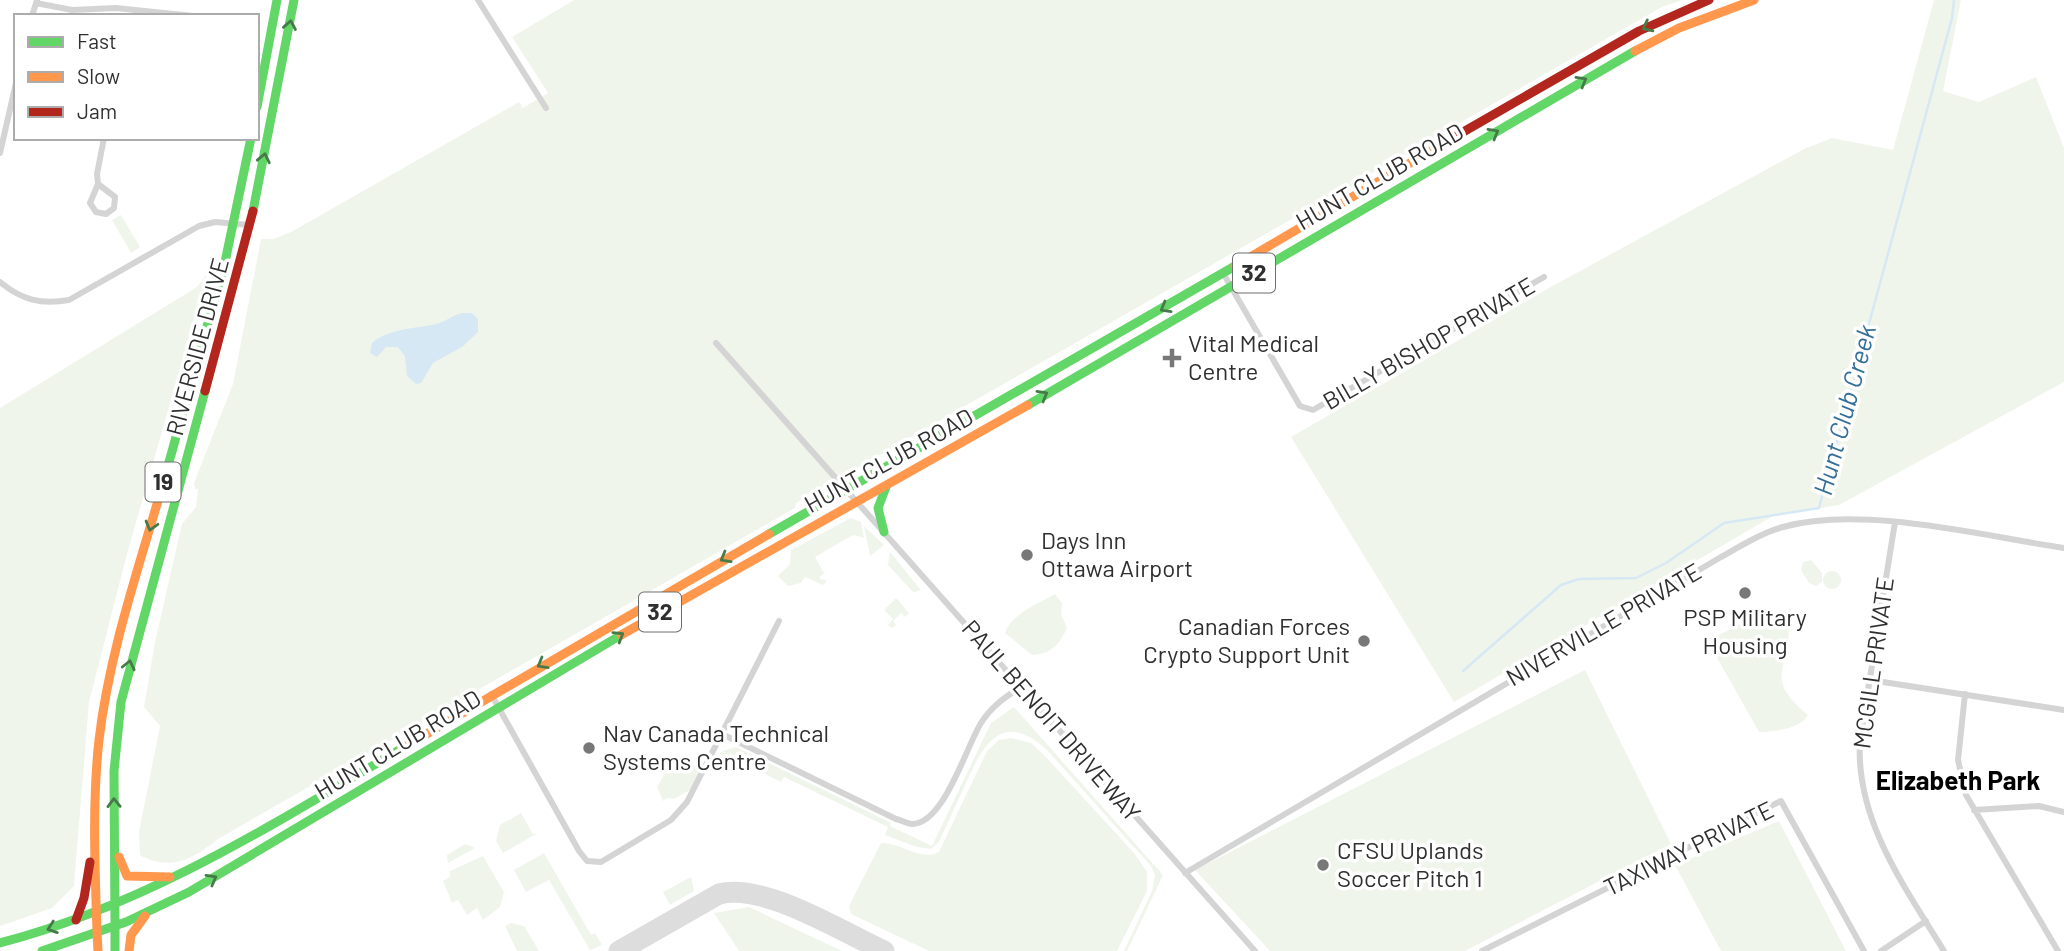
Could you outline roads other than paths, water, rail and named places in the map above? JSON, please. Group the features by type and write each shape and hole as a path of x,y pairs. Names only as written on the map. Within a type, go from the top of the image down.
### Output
{"main road":[{"path":"259,96 277,0"},
{"name":"RIVERSIDE DRIVE","path":"115,951 114,771 121,702 250,225 294,0"},
{"name":"HUNT CLUB ROAD","path":"0,943 115,906 178,877 1620,41 1709,0"},
{"name":"HUNT CLUB ROAD","path":"42,951 151,911 257,854 499,707 1637,49 1692,22 1754,0"},
{"name":"RIVERSIDE DRIVE","path":"98,951 94,841 99,741 112,664 233,224 251,140"},
{"path":"884,532 878,503 888,484"},
{"path":"337,787 344,799"},
{"path":"115,832 119,860 127,876 145,879 178,877"},
{"path":"76,920 84,898 94,841"},
{"path":"128,951 134,928 151,911"}],"street":[{"path":"478,0 546,108"},
{"path":"36,1 72,10 116,8 174,14"},
{"path":"0,153 14,92"},
{"path":"98,184 115,197 114,208 106,214 96,212 90,205 90,198 98,184 97,174 104,140"},
{"path":"0,282 29,300 48,303 69,300 199,226 215,222 250,225"},
{"name":"BILLY BISHOP PRIVATE","path":"1223,273 1300,406 1313,410 1544,277"},
{"name":"PAUL BENOIT DRIVEWAY","path":"716,344 1255,951"},
{"name":"NIVERVILLE PRIVATE","path":"1185,873 1765,534 1817,521 1866,519 2064,548"},
{"name":"MCGILL PRIVATE","path":"1895,522 1859,754 1863,795 1875,831 1944,951"},
{"path":"492,694 583,859 593,863 614,855 678,814 695,789 779,621"},
{"path":"1870,680 2064,710"},
{"path":"722,734 896,819 912,824 926,820 938,809 981,723 995,705 1021,687"},
{"path":"1965,694 1958,760 1966,795 2058,951"},
{"name":"TAXIWAY PRIVATE","path":"1482,951 1579,906 1781,801 1864,951"},
{"path":"1975,810 2039,806 2064,812"},
{"path":"1881,951 1926,921"}],"water":[{"path":"462,313 472,313 478,319 478,332 462,347 433,363 421,383 416,384 407,376 405,356 398,347 386,347 377,357 370,353 372,343 386,334 436,324"}],"waterway":[{"name":"Hunt Club Creek","path":"1463,671 1561,585 1579,579 1636,578 1666,563 1724,523 1819,508 1952,18 1954,0"}],"place":[{"name":"Vital Medical Centre","path":"1172,358"},
{"name":"Days Inn Ottawa Airport","path":"1027,555"},
{"name":"PSP Military Housing","path":"1745,593"},
{"name":"Canadian Forces Crypto Support Unit","path":"1364,641"},
{"name":"Nav Canada Technical Systems Centre","path":"589,748"},
{"name":"CFSU Uplands Soccer Pitch 1","path":"1323,865"}],"district":[{"name":"Elizabeth Park","path":"1958,781"}]}
